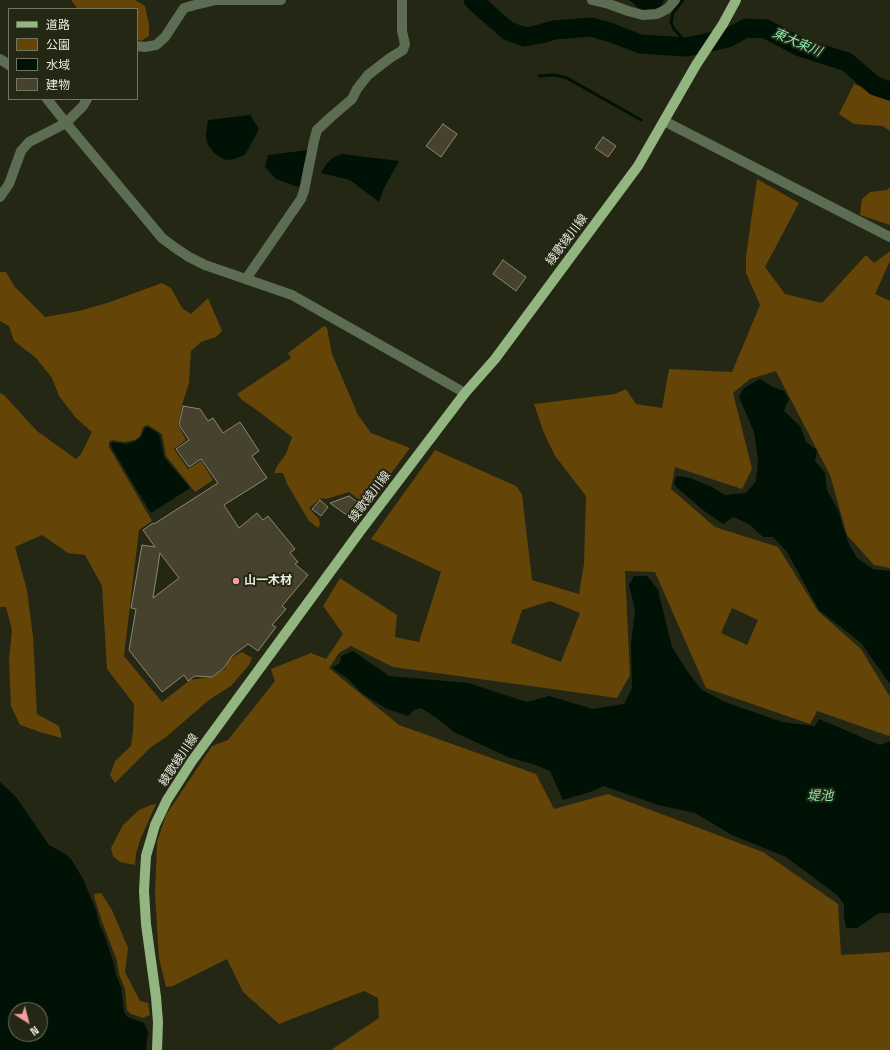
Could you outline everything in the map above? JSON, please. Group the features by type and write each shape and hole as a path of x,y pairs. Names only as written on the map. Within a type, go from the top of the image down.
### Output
{"main road":[{"name":"綾歌綾川線","path":"157,1050 158,1022 146,924 144,891 146,856 155,825 167,800 192,761 361,530 465,393 495,359 638,166 736,0"}],"street":[{"path":"138,46 146,47 156,45 165,37 184,8 195,4 216,0 281,0"},
{"path":"246,279 301,199 317,130 352,100 357,89 368,75 403,50 405,44 402,31 402,0"},
{"path":"592,0 643,15 657,14 667,9 675,0"},
{"path":"48,100 162,238 189,257 205,265 292,295 465,393"},
{"path":"0,197 9,184 21,151 29,142 66,123 83,106 86,100"},
{"path":"664,121 890,237"}],"green space":[{"path":"71,0 135,0 145,6 149,25 149,36 141,41 138,40 138,8 77,8"},
{"path":"854,84 890,98 890,131 883,126 854,124 839,114"},
{"path":"757,179 799,203 765,267 785,294 822,303 866,255 874,263 890,252 890,261 875,294 890,301 890,568 874,565 847,535 830,475 776,371 750,379 733,393 752,469 742,489 675,467 671,489 715,527 778,547 818,611 861,649 890,697 889,736 817,711 810,724 706,688 655,572 625,571 630,675 617,698 393,667 351,646 339,653 329,668 399,725 536,774 554,809 608,794 763,852 838,904 841,955 890,952 890,1050 331,1050 379,1018 378,998 364,991 279,1024 243,992 227,959 173,986 166,987 159,958 155,895 157,842 166,815 212,746 228,740 275,681 271,669 311,653 326,659 343,634 323,606 340,578 397,615 395,637 419,642 441,572 371,539 435,450 516,486 522,494 532,580 579,594 584,564 586,496 555,456 544,433 534,404 615,394 626,389 636,404 662,408 669,369 732,372 760,305 746,273 746,256","holes":["550,601 580,613 561,662 511,643 522,610","732,608 758,620 747,645 721,633"]},
{"path":"890,187 890,225 860,215 862,199 870,192 887,190"},
{"path":"0,272 6,272 15,287 45,317 79,311 107,303 162,283 171,288 182,308 191,314 208,298 222,331 216,337 201,342 191,351 189,383 178,425 186,440 174,449 188,469 201,461 213,480 195,492 166,456 162,434 148,425 143,427 140,436 135,440 124,442 112,440 109,442 109,447 152,521 139,530 124,656 162,702 190,680 209,677 225,669 229,659 242,652 252,658 249,665 231,686 209,700 166,737 150,748 115,783 110,775 115,761 131,746 134,704 107,669 102,586 85,555 68,553 42,535 15,547 27,590 33,637 37,714 59,726 62,738 20,725 11,706 9,660 12,630 6,607 0,607 0,393 4,395 37,431 76,459 81,454 92,432 76,418 59,396 52,378 36,358 14,341 9,326 0,321"},
{"path":"324,326 327,328 332,354 358,415 371,433 410,448 367,506 349,492 326,499 321,498 309,508 319,519 320,525 318,528 309,521 287,484 283,473 274,473 277,466 286,454 292,437 242,400 237,394 291,358 288,353"},
{"path":"156,804 140,840 135,865 120,862 113,856 111,848 123,825 139,810"},
{"path":"101,893 112,910 128,948 125,972 140,1001 148,1003 150,1015 143,1018 131,1014 127,1010 125,989 119,974 117,961 95,900 94,894"}],"water":[{"path":"629,0 664,0 660,8 641,11"},
{"path":"250,115 259,129 245,155 229,160 223,159 214,153 208,145 206,139 208,120"},
{"path":"308,150 303,183 298,187 276,179 265,167 268,155"},
{"path":"342,154 399,161 384,188 379,202 350,180 321,173 327,163 334,157"},
{"path":"760,379 773,387 784,391 789,399 784,411 800,426 806,442 817,450 815,461 825,473 827,490 839,512 849,544 857,558 873,569 890,571 890,684 861,643 819,610 787,552 773,537 763,537 750,525 734,517 723,524 703,510 674,485 676,476 690,478 710,486 725,495 746,493 756,481 758,460 754,432 739,397 744,388"},
{"path":"147,427 158,433 164,457 190,488 151,513 111,444 112,442 127,444 136,441 141,437 145,428"},
{"name":"堤池","path":"634,576 647,576 658,590 672,647 687,671 702,690 725,702 782,722 815,726 819,719 880,745 890,741 890,913 879,913 857,928 846,928 844,904 837,895 786,857 732,835 695,813 658,805 604,786 563,800 550,771 536,765 508,757 454,732 421,708 414,710 408,716 385,708 363,694 347,678 332,668 340,663 341,656 353,651 389,676 468,683 527,702 549,696 593,709 624,704 632,688 631,644 635,610 629,585"},
{"path":"0,782 16,797 49,845 71,859 83,879 96,910 100,926 114,964 116,975 121,987 124,1012 128,1017 144,1023 148,1032 146,1050 0,1050"}],"building":[{"path":"443,124 457,134 441,157 426,146"},
{"path":"603,137 616,146 608,157 595,148"},
{"path":"503,260 526,277 516,291 493,274"},
{"path":"183,406 200,409 208,421 213,418 223,433 240,422 259,451 252,456 267,478 224,505 239,528 257,513 263,520 268,516 295,549 290,553 298,562 295,564 308,575 282,606 286,609 272,625 276,627 258,651 248,644 232,656 224,668 212,677 195,676 188,681 184,675 162,692 129,650 136,609 131,608 142,545 155,547 143,530 218,483 201,459 189,467 176,449 189,440 179,425","holes":["160,553 179,578 153,598"]},
{"path":"349,496 366,508 356,522 330,503"},
{"path":"320,500 328,507 321,516 312,509"}],"waterway":[{"name":"東大束川","path":"473,0 508,31 525,37 554,30 591,27 612,33 640,44 687,47 728,38 746,28 766,29 800,47 847,62 875,86 890,91"},
{"path":"683,0 673,13 671,22 674,29 682,38 687,47"},
{"path":"539,76 554,75 567,78 641,120"}],"place":[{"name":"山一木材","path":"236,581"}]}
